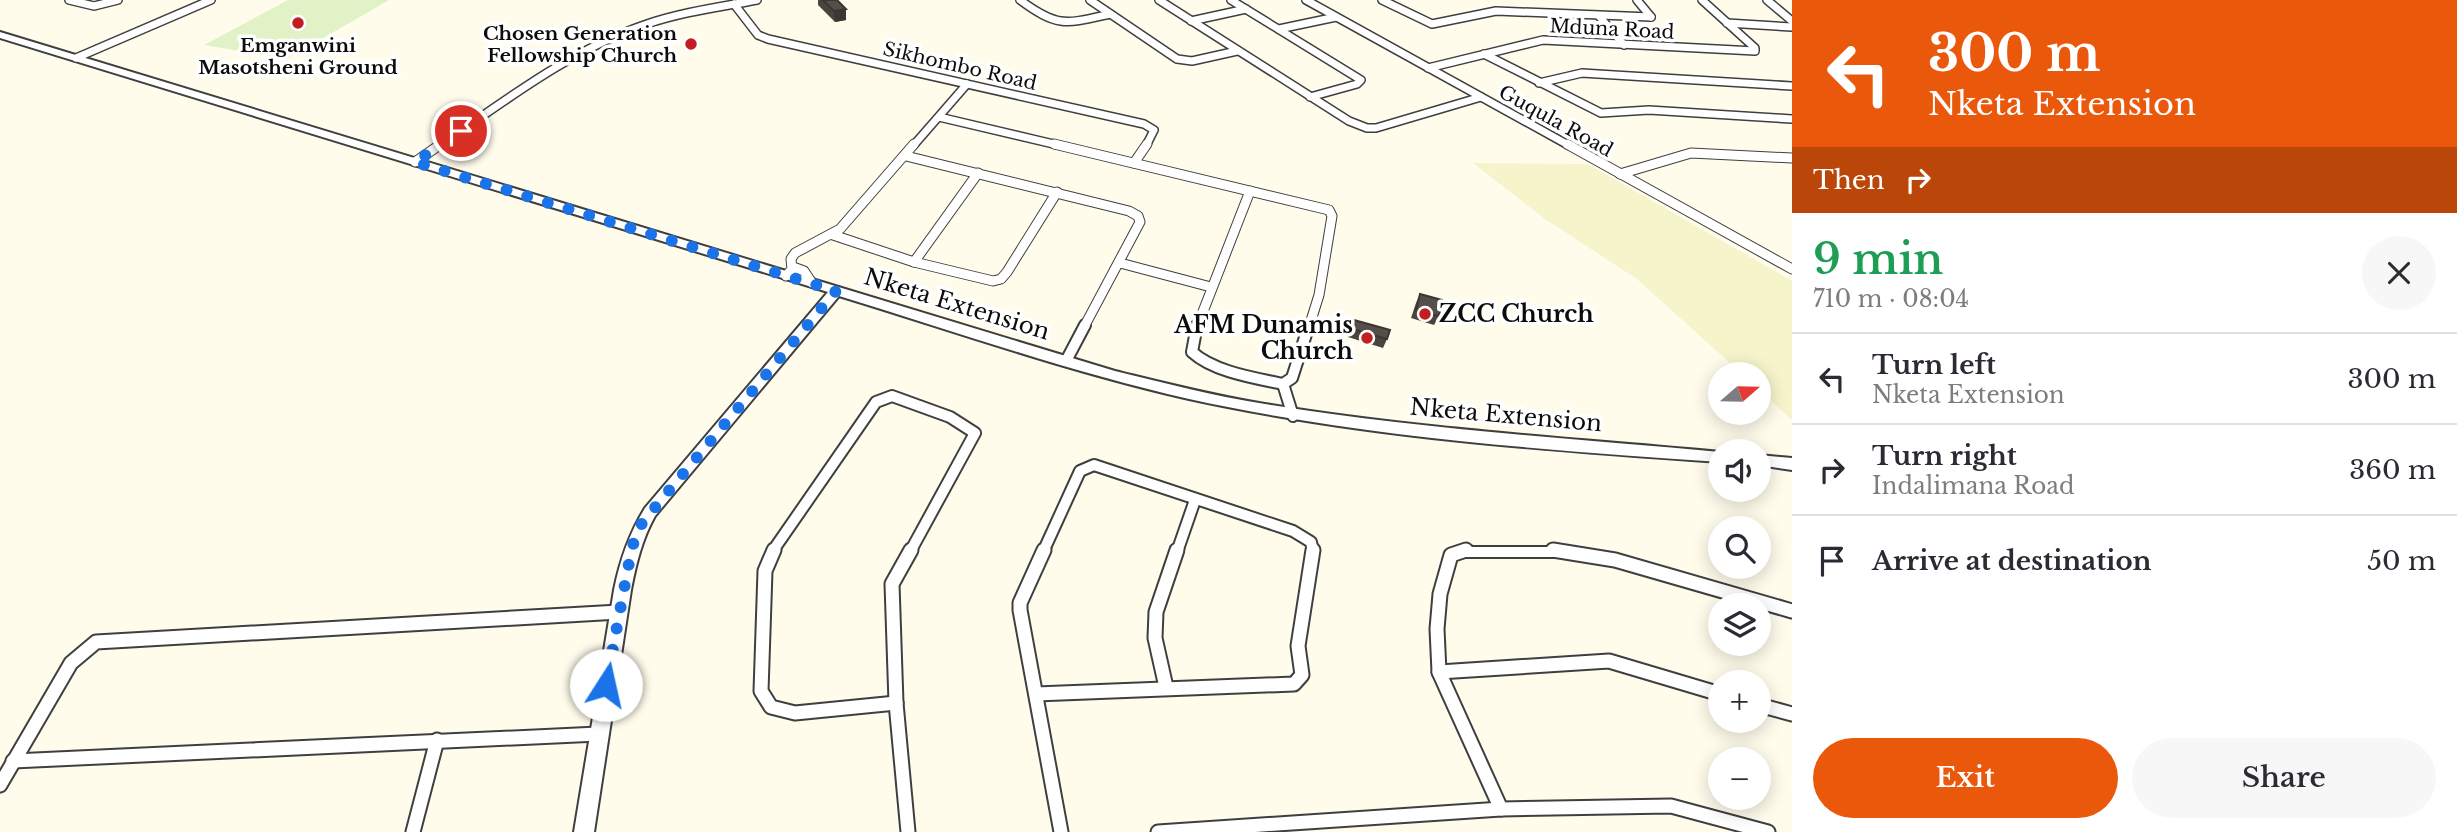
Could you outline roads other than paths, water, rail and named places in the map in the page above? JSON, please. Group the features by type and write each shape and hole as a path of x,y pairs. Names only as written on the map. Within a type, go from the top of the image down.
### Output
{"street":[{"path":"69,0 94,6 118,0"},
{"path":"76,58 211,0"},
{"path":"415,162 586,50 648,23 757,0"},
{"path":"1020,0 1046,20 1057,24 1110,14"},
{"path":"1090,0 1182,60 1237,51"},
{"path":"1159,0 1353,124 1367,128 1384,126 1481,97"},
{"path":"1231,0 1360,80 1357,84 1310,97"},
{"name":"Guqula Road","path":"1306,0 1792,268"},
{"path":"1384,0 1432,24 1496,11 1651,17 1637,0"},
{"path":"1702,0 1727,23 1792,27"},
{"path":"1767,0 1792,21"},
{"name":"Sikhombo Road","path":"734,4 758,35 768,39 1149,126 1154,130 1154,134 1134,163"},
{"path":"1191,21 1246,9"},
{"path":"1599,16 1624,45"},
{"path":"1279,29 1336,17"},
{"name":"Mduna Road","path":"1428,68 1543,40 1755,51 1755,48 1727,23"},
{"name":"Nketa Extension","path":"0,35 415,162 790,271 812,283 836,291 1183,394 1293,416 1708,456"},
{"path":"1484,54 1606,114 1649,110 1792,119"},
{"path":"1539,83 1582,74 1792,86"},
{"path":"790,271 791,259 799,249 833,235 906,156 967,84"},
{"path":"939,117 1321,207 1329,211 1332,216 1319,295 1292,378 1283,384 1207,362 1194,355 1192,340 1250,191"},
{"path":"1620,174 1691,153 1792,158"},
{"path":"906,156 1057,192 1129,211 1138,216 1140,222 1066,361"},
{"path":"914,262 978,173"},
{"path":"833,235 914,262 984,281 1001,279 1057,192"},
{"path":"1120,262 1211,287"},
{"path":"584,832 598,734 632,547 650,512 836,291"},
{"path":"1283,384 1293,416"},
{"path":"897,703 795,713 771,707 761,691 764,585 771,554 876,402 892,396 961,421 975,433 892,584 897,703 908,832"},
{"path":"1771,461 1792,464"},
{"path":"1036,694 1166,687 1287,685 1301,680 1298,646 1313,552 1311,542 1293,531 1098,466 1089,466 1080,471 1020,603 1036,694 1061,832"},
{"path":"1166,687 1155,638 1156,612 1195,500"},
{"path":"1501,809 1439,672 1437,658 1443,572 1451,555 1458,551 1551,550 1589,555 1792,611"},
{"path":"0,785 71,663 96,642 619,612"},
{"path":"1439,672 1609,661 1708,690"},
{"path":"1771,708 1792,714"},
{"path":"13,761 598,734"},
{"path":"413,832 437,740"},
{"path":"1158,832 1501,809 1671,806 1768,832"}],"place":[{"name":"Emganwini Masotsheni Ground","path":"298,23"},
{"name":"Chosen Generation Fellowship Church","path":"691,44"},
{"name":"ZCC Church","path":"1425,314"},
{"name":"AFM Dunamis Church","path":"1367,338"}]}
